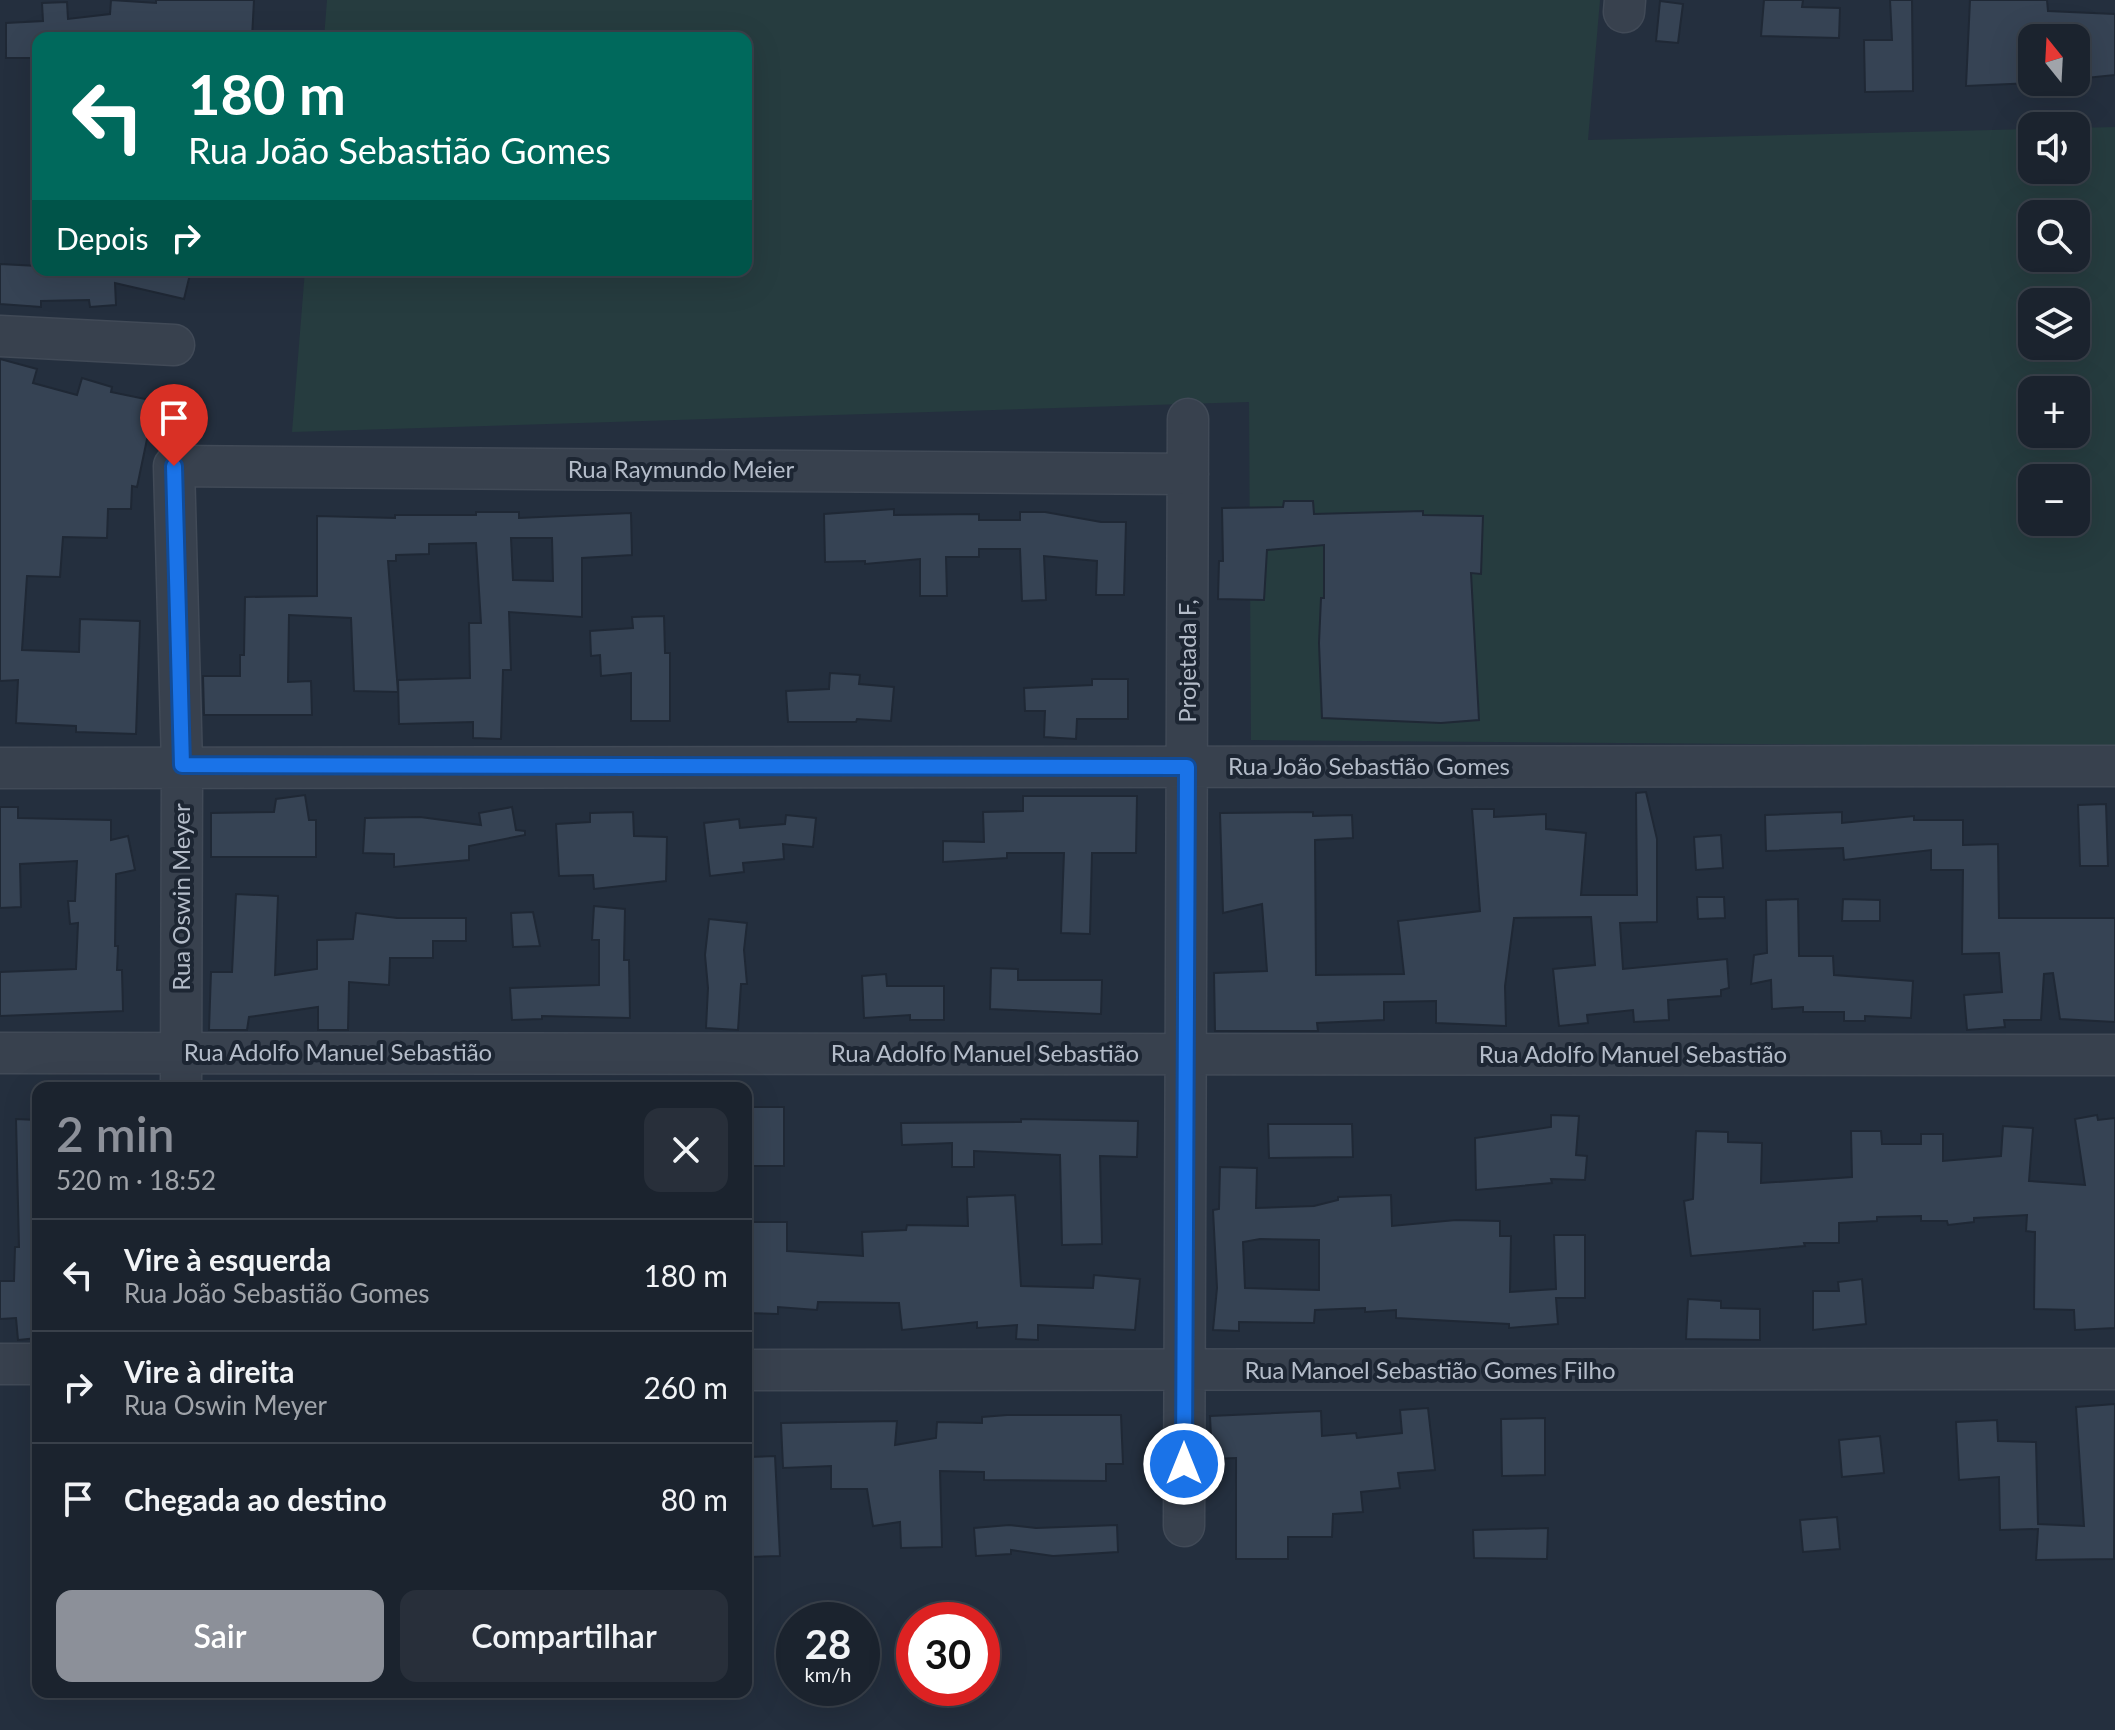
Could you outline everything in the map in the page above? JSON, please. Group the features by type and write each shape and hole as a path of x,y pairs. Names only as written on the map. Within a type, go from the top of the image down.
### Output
{"street":[{"path":"0,336 174,345"},
{"name":"Projetada F,","path":"1184,1526 1188,419"},
{"name":"Rua Raymundo Meier","path":"174,466 1188,474"},
{"name":"Rua Oswin Meyer","path":"174,466 182,765 181,1070"},
{"name":"Rua João Sebastião Gomes","path":"0,768 182,765 2115,766"},
{"name":"Rua Adolfo Manuel Sebastião","path":"0,1053 181,1070 1186,1054 2115,1055"},
{"path":"0,1364 32,1364"},
{"name":"Rua Manoel Sebastião Gomes Filho","path":"752,1370 2115,1369"}],"green space":[{"path":"327,0 1600,0 1588,140 2018,129 2018,184 2090,184 2090,128 2115,127 2115,747 1251,740 1249,402 292,432 305,276 752,276 752,32 324,32"}],"building":[{"path":"111,0 156,3 156,0 254,0 252,32 32,32 32,58 6,58 6,23 43,21 42,3 67,2 68,19 110,14"},
{"path":"1764,0 1803,0 1802,7 1840,8 1839,38 1761,36"},
{"path":"1890,0 1912,0 1913,91 1865,92 1864,40 1892,40"},
{"path":"1970,0 2047,0 2048,11 2115,14 2115,75 2090,78 2090,24 2018,24 2018,84 1966,86"},
{"path":"1660,1 1683,4 1678,43 1656,41"},
{"path":"0,264 32,266 32,276 190,276 184,299 115,283 116,305 90,307 89,300 41,301 41,307 0,304"},
{"path":"0,359 37,369 33,383 77,395 82,378 112,387 111,392 155,401 137,487 132,486 131,509 108,509 107,538 63,537 60,577 27,576 22,650 79,652 80,619 140,621 136,734 76,732 76,726 16,723 18,680 0,681"},
{"path":"1284,501 1313,501 1314,514 1423,511 1423,515 1483,516 1481,574 1471,573 1479,720 1441,723 1322,718 1319,643 1321,598 1324,598 1324,545 1267,550 1264,600 1218,599 1219,561 1223,561 1222,508 1283,507"},
{"path":"894,509 894,515 979,514 979,520 1020,520 1020,512 1045,512 1101,522 1126,522 1124,595 1096,595 1097,561 1044,556 1046,600 1022,601 1020,549 979,549 979,557 946,557 947,596 920,596 920,559 865,564 865,561 825,562 824,514"},
{"path":"476,512 519,512 519,518 631,513 632,555 582,558 582,617 509,612 511,670 503,670 501,739 473,738 473,722 399,724 398,680 470,678 469,623 481,623 476,543 429,544 429,554 396,555 396,561 388,561 398,692 354,691 351,618 289,615 288,682 311,681 312,715 204,715 203,676 240,676 240,655 244,655 245,597 317,596 317,516 395,518 395,515 476,515","holes":["511,538 552,538 553,581 513,580"]},
{"path":"664,616 665,653 670,653 670,721 631,721 631,673 601,676 600,655 591,656 590,631 633,628 632,617"},
{"path":"830,673 860,675 859,684 894,687 891,721 788,722 786,691 829,689"},
{"path":"1092,679 1128,679 1128,719 1077,719 1076,739 1044,737 1045,711 1025,711 1024,688 1092,685"},
{"path":"1646,792 1657,839 1657,922 1620,923 1623,969 1727,959 1729,988 1721,990 1721,996 1668,1000 1669,1020 1634,1022 1633,1010 1587,1015 1588,1023 1559,1026 1553,969 1595,965 1591,917 1514,918 1505,986 1506,1026 1436,1023 1436,1001 1384,1002 1384,1020 1317,1023 1318,1031 1215,1031 1214,973 1267,971 1262,904 1223,913 1220,813 1313,812 1313,816 1352,815 1353,838 1315,840 1316,975 1404,974 1398,921 1480,911 1472,809 1494,809 1494,817 1546,814 1546,829 1586,833 1581,895 1637,895 1636,793"},
{"path":"305,795 309,820 316,820 316,857 211,857 211,813 274,812 276,799"},
{"path":"1023,796 1137,796 1136,853 1092,853 1090,934 1061,933 1064,853 1007,853 1007,858 943,862 943,841 984,842 983,812 1023,811"},
{"path":"2106,804 2108,866 2080,866 2078,805"},
{"path":"0,807 18,807 18,818 111,820 111,840 128,836 135,870 116,874 115,946 118,946 117,970 122,970 123,1011 0,1016 0,972 76,969 78,923 70,924 68,901 75,901 77,861 20,864 21,907 0,908"},
{"path":"512,807 516,830 525,831 525,835 469,846 469,860 394,867 394,854 363,853 365,818 420,817 481,825 479,813"},
{"path":"633,812 634,836 667,837 666,881 594,889 593,875 559,876 556,824 590,822 590,813"},
{"path":"1842,812 1842,823 1914,816 1914,820 1963,820 1963,845 1998,844 1999,918 2115,918 2115,1022 2060,1019 2053,973 2044,974 2041,1020 2004,1020 2005,1027 1967,1030 1964,995 2002,992 1999,953 1962,954 1963,870 1931,870 1931,850 1844,860 1843,848 1766,851 1765,815"},
{"path":"786,815 816,818 813,847 783,844 784,859 743,863 744,872 710,876 704,823 739,819 740,828 785,824"},
{"path":"1721,835 1723,868 1696,870 1694,837"},
{"path":"236,894 278,896 275,975 317,969 317,940 353,939 356,913 397,918 466,918 466,941 433,941 433,958 390,958 389,985 349,982 348,1030 318,1030 318,1007 249,1017 247,1030 209,1030 211,972 232,972"},
{"path":"1697,897 1724,897 1725,918 1698,919"},
{"path":"1798,899 1799,956 1833,956 1834,975 1913,981 1911,1018 1865,1016 1865,1021 1844,1021 1844,1012 1803,1012 1803,1007 1772,1009 1771,980 1751,984 1754,955 1767,953 1766,900"},
{"path":"1843,899 1880,900 1880,921 1842,921"},
{"path":"594,906 625,909 624,960 629,960 630,1018 542,1016 542,1019 512,1020 510,988 599,985 599,940 592,940"},
{"path":"533,912 540,946 513,947 511,913"},
{"path":"709,919 747,923 744,950 747,984 741,984 738,1030 706,1028 708,988 705,955"},
{"path":"991,968 1018,969 1018,980 1102,980 1101,1014 990,1009"},
{"path":"886,974 887,986 944,986 944,1020 910,1020 910,1015 864,1018 862,976"},
{"path":"752,1107 784,1107 784,1166 752,1166"},
{"path":"1551,1115 1579,1116 1576,1155 1587,1156 1585,1180 1551,1179 1552,1183 1476,1190 1475,1138 1551,1127"},
{"path":"2097,1115 2098,1120 2115,1118 2115,1328 2075,1330 2074,1310 2034,1309 2035,1232 2026,1231 2027,1215 1974,1218 1974,1222 1948,1225 1947,1221 1921,1221 1921,1216 1877,1217 1877,1221 1839,1223 1839,1243 1804,1243 1805,1246 1691,1256 1684,1201 1693,1199 1696,1131 1728,1132 1728,1142 1762,1143 1761,1183 1852,1177 1851,1131 1881,1131 1882,1144 1921,1144 1921,1134 1943,1134 1943,1161 2001,1156 2003,1126 2033,1128 2029,1181 2085,1185 2075,1119"},
{"path":"16,1119 32,1120 32,1339 18,1340 16,1318 0,1319 0,1281 14,1281 15,1247 19,1247"},
{"path":"1021,1119 1138,1121 1137,1157 1100,1156 1102,1244 1062,1245 1060,1155 974,1151 974,1167 952,1167 952,1143 902,1145 901,1123 1021,1122"},
{"path":"1268,1124 1352,1124 1353,1157 1269,1158"},
{"path":"1220,1167 1257,1168 1256,1208 1314,1206 1338,1200 1338,1197 1391,1195 1392,1226 1456,1220 1500,1221 1500,1236 1511,1236 1510,1292 1556,1289 1554,1235 1585,1235 1585,1298 1556,1298 1558,1324 1509,1328 1509,1324 1396,1318 1396,1310 1365,1312 1365,1308 1315,1310 1314,1323 1239,1322 1239,1331 1213,1330 1217,1288 1213,1210 1219,1209","holes":["1260,1239 1319,1240 1319,1290 1245,1288 1243,1242"]},
{"path":"1015,1195 1021,1286 1093,1288 1094,1275 1140,1279 1135,1330 1038,1325 1038,1340 1016,1339 1017,1325 977,1328 977,1322 902,1330 899,1303 818,1302 817,1310 778,1307 778,1314 752,1313 752,1222 787,1222 787,1251 863,1256 862,1232 906,1230 907,1225 968,1226 967,1197"},
{"path":"1862,1279 1866,1324 1813,1330 1813,1291 1839,1291 1838,1282"},
{"path":"1688,1299 1721,1301 1721,1308 1760,1309 1760,1340 1686,1339"},
{"path":"2115,1404 2114,1559 2036,1560 2038,1529 2000,1530 1999,1477 1959,1480 1956,1422 1997,1420 1998,1441 2036,1442 2038,1524 2084,1526 2076,1407"},
{"path":"1428,1408 1435,1470 1398,1473 1400,1488 1361,1492 1363,1512 1333,1514 1332,1537 1288,1537 1288,1559 1236,1559 1236,1458 1212,1459 1210,1416 1321,1411 1322,1436 1356,1433 1357,1438 1402,1433 1400,1410"},
{"path":"1121,1415 1123,1464 1106,1464 1106,1481 984,1480 984,1472 940,1471 942,1547 901,1548 900,1522 873,1526 867,1489 831,1489 831,1466 783,1468 781,1423 897,1421 895,1445 936,1438 937,1422 982,1423 982,1417"},
{"path":"1545,1418 1545,1475 1502,1476 1501,1419"},
{"path":"1880,1436 1884,1473 1842,1477 1839,1440"},
{"path":"775,1456 780,1556 752,1557 752,1457"},
{"path":"1837,1517 1840,1549 1803,1552 1800,1520"},
{"path":"1009,1525 1036,1528 1117,1525 1118,1552 1053,1556 1011,1550 1011,1554 976,1556 974,1528"},
{"path":"1548,1528 1547,1559 1474,1558 1473,1530"}],"route":[{"path":"174,466 182,765 1187,767 1184,1464"}]}
